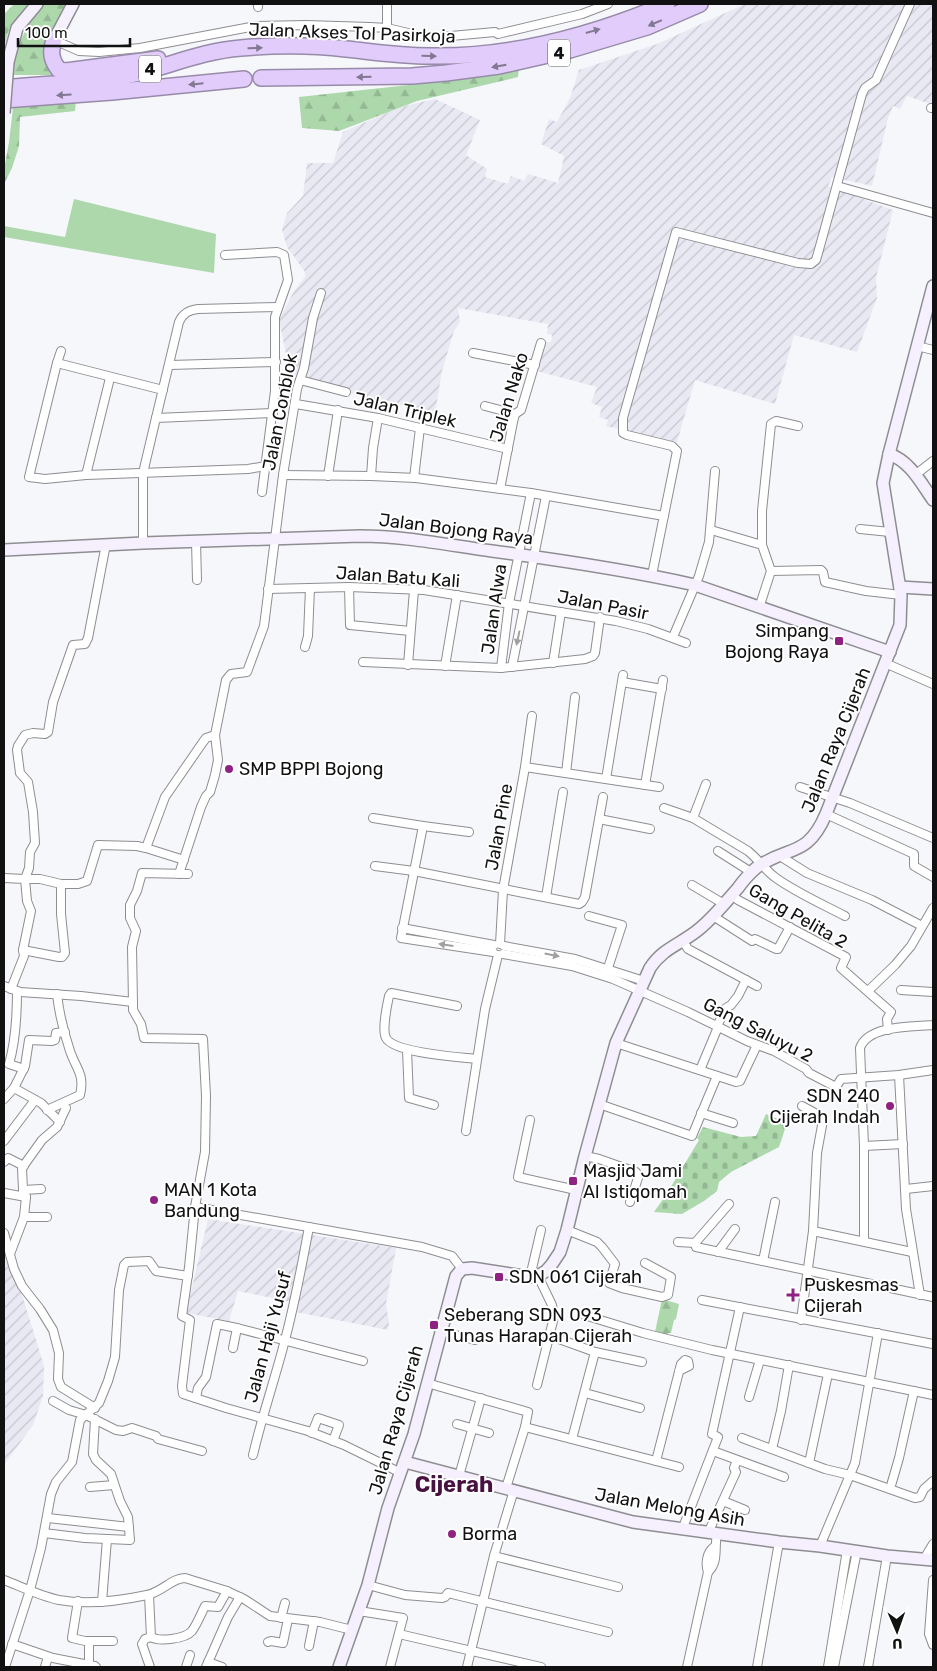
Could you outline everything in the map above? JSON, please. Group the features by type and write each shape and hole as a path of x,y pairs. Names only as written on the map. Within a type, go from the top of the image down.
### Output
{"highway":[{"name":"Jalan Akses Tol Pasirkoja","path":"4,88 92,80 138,73 207,52 241,48 300,47 430,56 457,56 494,52 547,43 591,31 667,4"},
{"name":"Jalan Akses Tol Pasirkoja","path":"261,78 412,76 499,66 570,50 647,27 700,4"},
{"path":"54,40 51,48 52,60 59,70 66,71 207,52"},
{"name":"4","path":"4,100 244,79"}],"main road":[{"path":"4,113 8,62 17,28 37,4"},
{"path":"54,40 73,4"},
{"name":"Jalan Raya Cijerah","path":"534,1276 552,1264 560,1252 598,1104 616,1043 642,985 657,958 666,950 697,931 761,864 808,843 821,827 833,798 900,625 900,591 883,483 933,286"},
{"path":"889,454 898,457 904,462 933,500"},
{"name":"Jalan Bojong Raya","path":"4,550 106,544 376,536 535,556 652,575 695,585 890,652"},
{"path":"900,591 933,589"},
{"path":"462,1269 472,1268 534,1276"},
{"name":"Jalan Raya Cijerah","path":"339,1667 368,1585 386,1515 403,1468 456,1276 462,1269"},
{"name":"Jalan Melong Asih","path":"403,1468 459,1476 633,1522 887,1556 929,1559"}],"street":[{"path":"387,4 387,28"},
{"path":"54,40 79,51 98,52 140,48 256,26 306,25 387,28 421,36 440,37 495,32 498,34 582,14 608,4"},
{"path":"652,575 677,451 676,448 627,436 623,433 622,429 623,418 676,232 798,263 811,264 816,260 862,94 865,88 876,80 910,4"},
{"path":"837,186 933,213"},
{"path":"225,255 278,252 284,255 288,280 278,307 275,325 276,362 273,413 262,492"},
{"name":"Jalan Conblok","path":"215,735 226,680 231,674 247,672 264,626 283,475 300,380 313,318 321,293"},
{"path":"143,543 143,473 182,316 191,310 278,307"},
{"name":"Jalan Nako","path":"500,488 515,414 521,410 541,343"},
{"path":"917,346 933,350"},
{"path":"61,351 29,477 45,479 86,475 248,469 266,466"},
{"path":"473,353 535,364"},
{"path":"170,365 276,362"},
{"path":"57,363 163,390"},
{"path":"86,475 110,378"},
{"path":"300,380 346,392"},
{"name":"Jalan Triplek","path":"296,404 378,418 508,449"},
{"path":"485,406 515,414"},
{"path":"328,476 338,410"},
{"path":"156,418 273,413"},
{"path":"371,476 378,418"},
{"path":"759,608 771,571 762,545 762,511 771,424 776,421 798,426"},
{"path":"414,478 420,428"},
{"path":"915,475 933,462"},
{"path":"674,637 695,585 709,542 715,471"},
{"path":"283,475 414,478 500,488 664,516"},
{"name":"Jalan Alwa","path":"501,668 517,554 531,493"},
{"name":"Jalan Alwa","path":"512,667 546,496"},
{"path":"860,529 890,532"},
{"path":"710,530 762,545"},
{"path":"196,541 197,580"},
{"path":"24,1069 9,1064 17,1014 11,989 24,956 23,950 31,911 27,901 25,879 29,868 30,852 35,843 34,812 28,782 20,773 17,755 18,746 25,735 47,733 53,702 73,645 85,644 88,638 106,544"},
{"path":"771,571 822,570 825,582 866,590 900,591"},
{"path":"349,587 350,626 410,632"},
{"name":"Jalan Batu Kali","path":"268,589 349,587 414,590 525,606"},
{"path":"305,647 308,636 310,588"},
{"path":"408,665 414,590"},
{"path":"445,666 457,595"},
{"name":"Jalan Pasir","path":"525,606 600,618 648,629 686,643"},
{"path":"554,663 561,612"},
{"path":"363,662 501,668 585,659 593,656 595,653 600,618"},
{"path":"885,663 933,684"},
{"path":"606,780 623,679 662,689"},
{"path":"645,785 664,680"},
{"path":"566,773 575,697"},
{"name":"Jalan Pine","path":"466,1131 485,1009 499,949 503,890 532,716"},
{"path":"146,848 165,797 206,738 215,735 218,760 215,775 210,792 201,807 184,860 183,874 142,873 130,904 130,918 136,931 132,947 133,1010 141,1024 145,1039 203,1040 206,1096 205,1152 195,1207 182,1316 190,1320 182,1386 185,1395 312,1433 403,1468"},
{"path":"525,767 659,787"},
{"path":"693,818 706,784"},
{"path":"800,787 850,803 933,838"},
{"path":"546,897 563,792"},
{"path":"375,866 414,871 578,904 585,897 603,797"},
{"path":"664,808 693,818 748,851 775,877 809,898 845,916"},
{"path":"826,814 914,854 914,866 933,877"},
{"path":"373,818 469,832"},
{"path":"598,819 650,829"},
{"path":"423,826 401,938 429,943 499,949"},
{"path":"4,878 40,880 61,884 78,884 87,881 96,847 99,844 137,846 184,860"},
{"path":"718,851 752,872"},
{"path":"780,856 807,873 872,900 922,926"},
{"path":"23,950 62,957 64,953 61,884"},
{"path":"692,885 724,904"},
{"name":"Gang Pelita 2","path":"732,895 846,957 841,968 891,1012 887,1019 888,1030"},
{"path":"868,991 895,965 911,946 933,908"},
{"path":"589,916 622,925 607,972"},
{"path":"713,916 752,941 755,939 776,949 778,949 790,927"},
{"path":"402,928 499,949"},
{"path":"429,943 431,934"},
{"path":"682,940 688,949 757,986"},
{"name":"Gang Saluyu 2","path":"499,949 575,959 642,985 718,1027 774,1051 836,1087 841,1079 860,1077"},
{"path":"700,1070 726,1008 730,1007 735,1001 746,980"},
{"path":"11,989 133,1002"},
{"path":"901,990 933,992"},
{"path":"458,1006 391,993 384,1033 387,1040 408,1050 476,1059"},
{"path":"47,1110 81,1094 82,1075 72,1059 57,994"},
{"path":"864,1240 864,1146 860,1048 862,1043 874,1033 933,1025"},
{"path":"4,1098 14,1088 24,1069 29,1040 54,1041 56,1033 65,1032"},
{"path":"616,1043 736,1082 740,1082 757,1045"},
{"path":"408,1050 409,1098 434,1105"},
{"path":"860,1077 899,1075 933,1070"},
{"path":"899,1075 906,1189 912,1252 920,1296"},
{"path":"598,1104 692,1136 717,1076"},
{"path":"14,1088 35,1100 60,1122"},
{"path":"4,1141 35,1100"},
{"path":"801,1320 813,1231 817,1153 823,1120 822,1117 802,1106"},
{"path":"10,1254 24,1217 25,1193 21,1171 33,1152 57,1128 66,1108"},
{"path":"701,1114 734,1124"},
{"path":"530,1120 518,1177 576,1190"},
{"path":"864,1146 903,1144"},
{"path":"585,1156 636,1172 638,1178 630,1202"},
{"path":"5,1158 24,1166"},
{"path":"906,1189 933,1186"},
{"path":"4,1193 25,1193 41,1189"},
{"path":"762,1261 775,1202"},
{"path":"695,1243 729,1204"},
{"path":"195,1207 422,1247 448,1254 454,1258 462,1269"},
{"path":"24,1217 47,1216"},
{"name":"Jalan Haji Yusuf","path":"253,1455 296,1297 309,1227"},
{"path":"718,1252 735,1229"},
{"path":"537,1384 554,1317 552,1305 534,1276 541,1230"},
{"path":"567,1230 597,1242 602,1247 615,1264 609,1283 622,1288 662,1297 668,1295 671,1278 645,1264"},
{"path":"813,1231 864,1240 912,1252"},
{"path":"4,1233 14,1269 22,1286 53,1330 59,1353 58,1379 61,1387 95,1408"},
{"path":"678,1242 695,1243"},
{"path":"695,1243 697,1248 920,1296 933,1297"},
{"path":"5,1667 30,1590 48,1518 51,1494 56,1482 72,1462 79,1424 95,1408 104,1393 115,1358 119,1292 124,1264 127,1262 149,1261 157,1272 188,1276"},
{"path":"702,1300 933,1344"},
{"path":"682,1530 718,1437 712,1434 740,1307"},
{"path":"584,1315 661,1338 730,1354 933,1395"},
{"path":"196,1398 198,1388 206,1377 217,1324 363,1361"},
{"path":"233,1348 237,1328"},
{"path":"440,1332 475,1340"},
{"path":"820,1546 855,1463 878,1333"},
{"path":"559,1339 595,1352 642,1362"},
{"path":"572,1438 595,1352"},
{"path":"749,1396 760,1360"},
{"path":"772,1449 789,1366"},
{"path":"656,1462 680,1371"},
{"path":"809,1463 828,1374"},
{"path":"427,1383 528,1412 467,1667"},
{"path":"890,1489 914,1391"},
{"path":"585,1393 640,1408"},
{"path":"459,1476 474,1429 481,1398"},
{"path":"53,1401 116,1430 123,1431 132,1428 156,1436 158,1439 202,1451"},
{"path":"312,1433 318,1418 339,1425 333,1441"},
{"path":"44,1533 130,1540 128,1517 110,1474 96,1460 93,1454 95,1420"},
{"path":"457,1424 489,1433"},
{"path":"525,1427 679,1467"},
{"path":"742,1438 809,1463 915,1498 920,1497 924,1489 933,1481"},
{"path":"712,1452 784,1477"},
{"path":"687,1667 708,1572 706,1566 710,1550 714,1546 712,1534 723,1501 736,1472 734,1468 737,1460"},
{"path":"90,1487 114,1485"},
{"path":"723,1501 745,1510"},
{"path":"48,1518 129,1527"},
{"path":"102,1602 106,1539"},
{"path":"757,1667 779,1542"},
{"path":"929,1559 933,1544"},
{"path":"828,1667 852,1550"},
{"path":"834,1667 852,1550"},
{"path":"494,1556 618,1587"},
{"path":"868,1667 887,1556"},
{"path":"4,1580 60,1600 102,1602 150,1594 163,1589 178,1578 189,1579 227,1591 240,1597 267,1615 335,1624 352,1630"},
{"path":"933,1580 929,1634 933,1645"},
{"path":"368,1585 406,1596 442,1598 448,1592 608,1632"},
{"path":"150,1667 142,1644 145,1639 151,1637 156,1640 163,1640 191,1632 204,1606 218,1607 227,1591"},
{"path":"150,1594 151,1637"},
{"path":"222,1667 207,1665 228,1617 240,1597"},
{"path":"78,1601 71,1637 89,1641 113,1641"},
{"path":"268,1642 283,1643 285,1603"},
{"path":"359,1611 403,1618 390,1667"},
{"path":"309,1646 314,1621"},
{"path":"399,1634 471,1649 541,1667"},
{"path":"12,1644 48,1657 92,1666 89,1641"},
{"path":"186,1667 190,1655"},
{"path":"45,1667 48,1657"}],"shaded area":[{"path":"745,4 933,4 933,105 907,96 900,109 893,106 888,118 872,186 832,177 828,186 893,210 876,278 877,298 857,352 794,335 775,404 695,380 677,442 606,426 608,420 599,417 602,407 591,403 597,387 537,371 546,342 551,342 552,335 547,334 548,324 458,308 460,322 454,331 442,371 435,413 288,378 293,360 286,354 279,320 294,291 305,277 305,272 287,247 282,230 287,213 303,196 307,163 333,163 343,132 400,107 435,99 480,120 466,155 487,169 485,177 508,184 511,176 524,181 528,174 558,183 564,156 541,144 549,119 557,122 570,98 579,70 657,44"},
{"path":"208,1219 396,1248 386,1304 389,1323 388,1330 291,1311 292,1302 238,1291 229,1321 186,1313"},
{"path":"4,1236 44,1366 43,1396 33,1425 4,1465"}],"green space":[{"path":"14,4 28,4 8,32 4,48 4,14"},
{"path":"44,4 67,4 55,75 14,75 16,55 22,37"},
{"path":"519,67 518,77 417,101 339,131 302,128 299,97 427,83"},
{"path":"76,101 75,111 20,117 19,146 12,168 4,184 4,170 13,108"},
{"path":"74,199 216,234 214,273 4,237 4,226 65,237"},
{"path":"766,1114 787,1123 779,1147 731,1172 719,1182 717,1191 682,1214 654,1212 699,1140 697,1138 703,1127 741,1137 756,1136"},
{"path":"662,1299 679,1304 671,1333 667,1335 655,1332"}],"place":[{"name":"Simpang Bojong Raya","path":"839,641"},
{"name":"SMP BPPI Bojong","path":"229,769"},
{"name":"SDN 240 Cijerah Indah","path":"890,1106"},
{"name":"Masjid Jami Al Istiqomah","path":"573,1181"},
{"name":"MAN 1 Kota Bandung","path":"154,1200"},
{"name":"SDN 061 Cijerah","path":"499,1277"},
{"name":"Puskesmas Cijerah","path":"793,1295"},
{"name":"Seberang SDN 093 Tunas Harapan Cijerah","path":"434,1325"},
{"name":"Borma","path":"452,1534"}],"district":[{"name":"Cijerah","path":"454,1484"}]}
